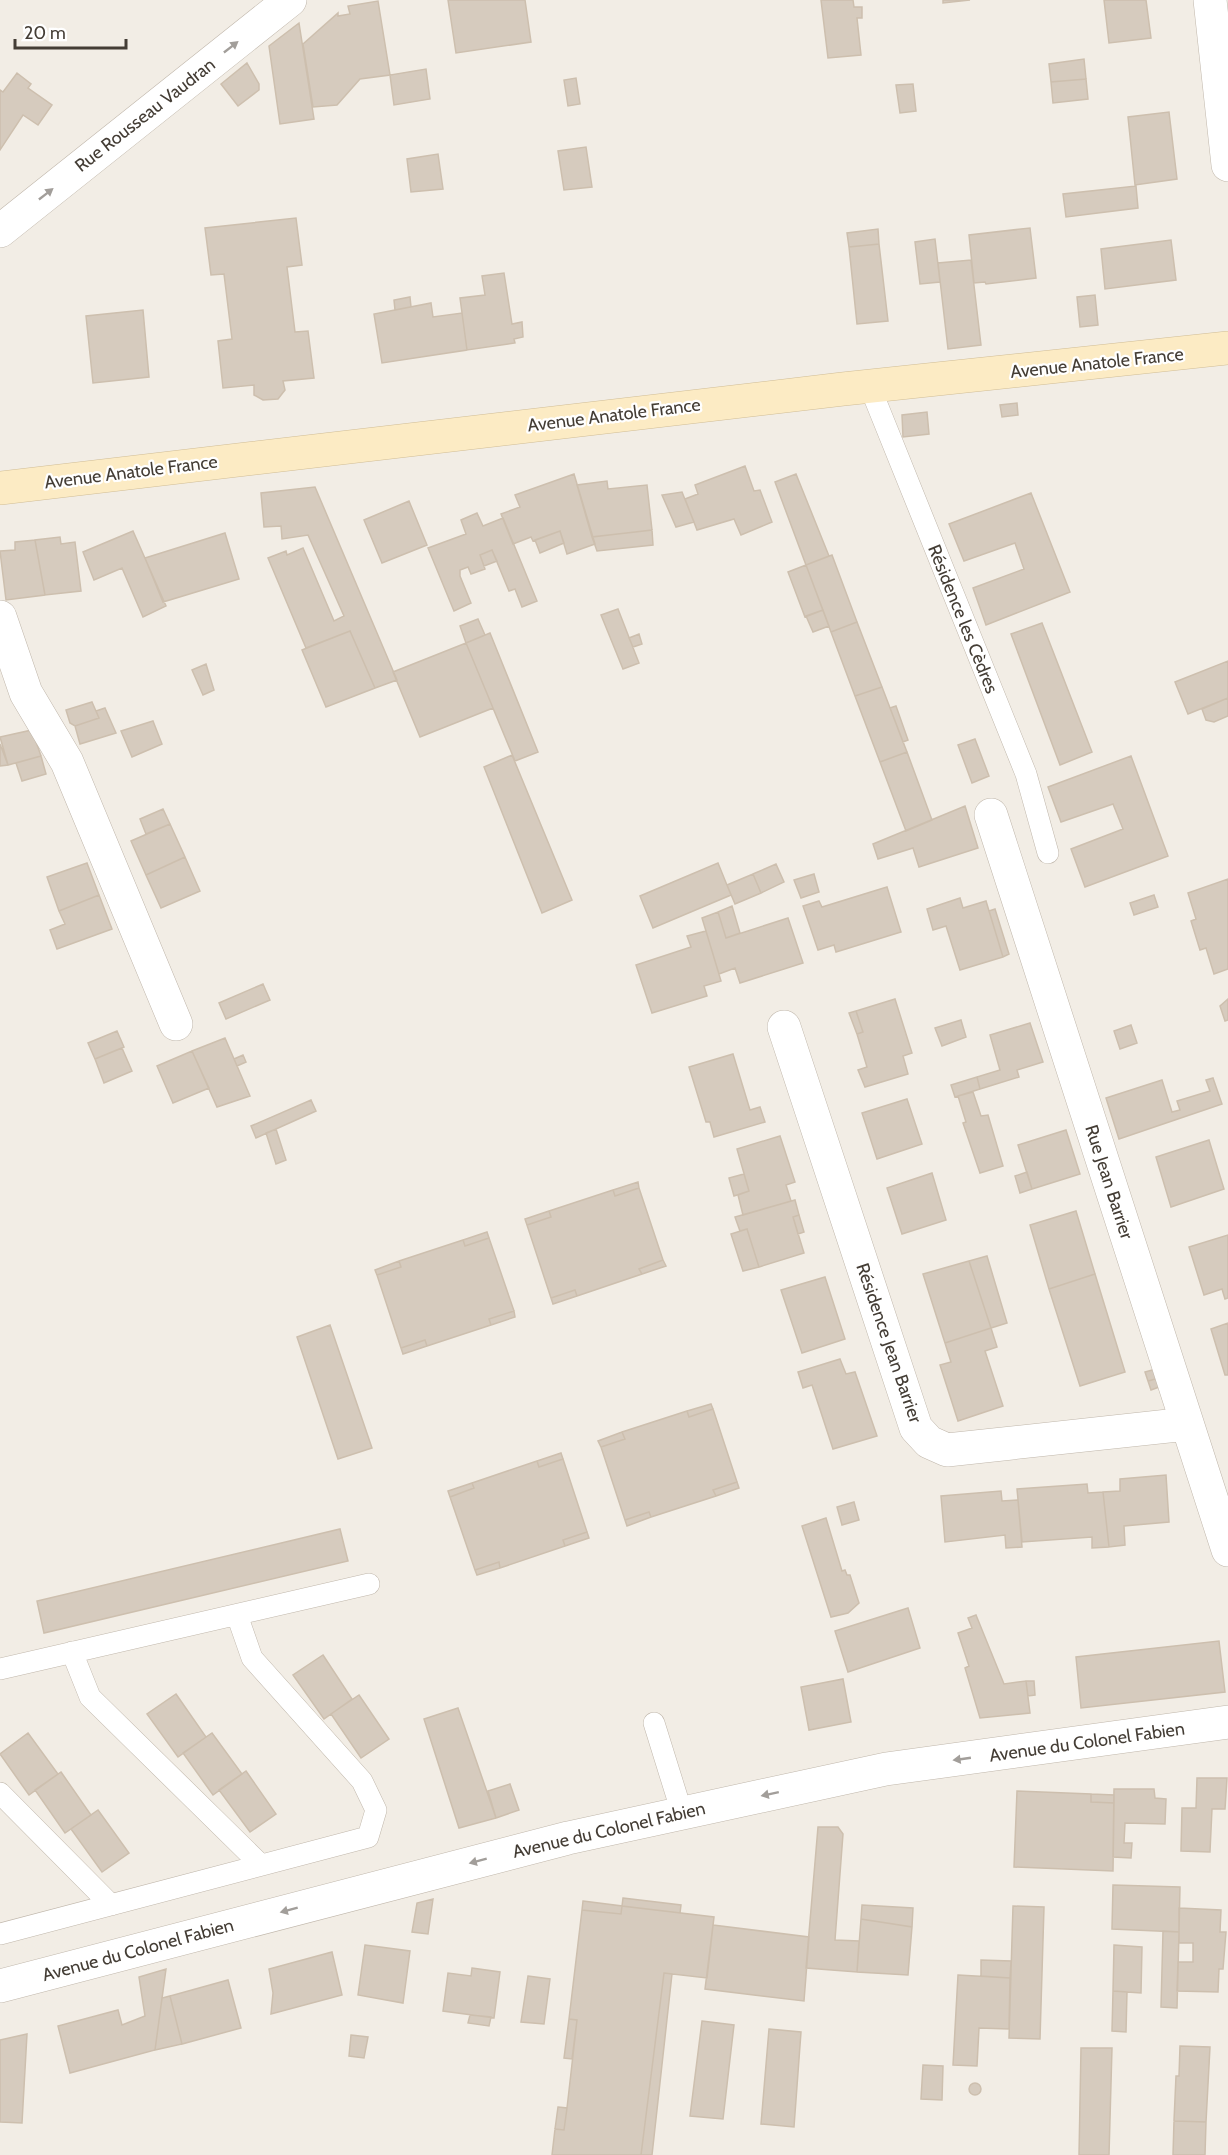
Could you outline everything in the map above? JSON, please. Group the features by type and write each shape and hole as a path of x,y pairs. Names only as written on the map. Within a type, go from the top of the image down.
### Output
{"main road":[{"name":"Avenue Anatole France","path":"0,488 870,387 1228,348"}],"street":[{"name":"Rue Rousseau Vaudran","path":"0,231 290,0"},
{"path":"1210,0 1223,58 1228,165"},
{"path":"0,617 26,693 67,762 176,1024"},
{"name":"Rue Jean Barrier","path":"991,814 1228,1550"},
{"name":"Résidence Jean Barrier","path":"784,1027 916,1428 929,1442 947,1450 1187,1424"},
{"name":"Avenue du Colonel Fabien","path":"0,1986 568,1838 681,1813 886,1769 1228,1722"}],"lane":[{"name":"Résidence les Cèdres","path":"870,387 1026,774 1048,853"},
{"path":"0,1669 369,1584"},
{"path":"0,1934 368,1838 376,1810 362,1782 252,1658 237,1615"},
{"path":"72,1652 90,1697 261,1865"},
{"path":"654,1723 681,1813"},
{"path":"0,1793 111,1905"}],"building":[{"path":"448,0 525,0 531,42 456,53"},
{"path":"821,0 853,0 854,7 862,7 862,18 857,18 861,55 828,58"},
{"path":"943,0 970,0 943,3"},
{"path":"1104,0 1146,0 1151,38 1109,43"},
{"path":"378,1 390,75 360,79 337,105 313,107 303,44 338,13 338,16 350,14 348,6"},
{"path":"299,23 314,119 280,124 269,46"},
{"path":"1084,59 1086,79 1051,82 1049,64"},
{"path":"247,63 259,84 259,90 238,106 221,84"},
{"path":"426,69 430,99 394,105 390,75"},
{"path":"17,73 31,84 28,88 52,105 38,125 23,115 0,150 0,90 3,92"},
{"path":"576,78 580,104 568,106 564,80"},
{"path":"1086,79 1088,99 1053,103 1051,82"},
{"path":"913,84 916,111 900,113 896,85"},
{"path":"1169,112 1177,179 1135,185 1128,117"},
{"path":"586,147 592,187 564,190 558,151"},
{"path":"438,154 443,189 411,192 407,159"},
{"path":"1136,186 1138,208 1066,217 1063,194"},
{"path":"296,218 302,265 287,267 295,332 308,331 314,378 283,381 285,390 278,399 263,400 254,395 254,385 223,388 218,341 232,339 224,274 211,275 205,228"},
{"path":"1030,228 1036,278 986,284 985,282 974,283 969,235"},
{"path":"878,229 879,244 849,247 847,233"},
{"path":"935,239 940,282 920,284 915,242"},
{"path":"1171,240 1176,280 1105,289 1101,249"},
{"path":"879,244 888,321 857,324 849,247"},
{"path":"971,260 981,345 948,349 938,263"},
{"path":"504,273 512,324 522,322 523,337 514,339 515,343 467,350 460,298 485,295 482,276"},
{"path":"1095,295 1098,325 1080,327 1077,297"},
{"path":"410,297 411,307 395,310 394,300"},
{"path":"431,303 433,317 462,313 467,350 382,363 374,314"},
{"path":"143,310 149,377 93,383 86,316"},
{"path":"1017,403 1018,415 1002,417 1000,405"},
{"path":"927,412 929,434 903,437 902,415"},
{"path":"745,466 754,491 760,490 772,522 741,535 734,519 697,530 685,499 698,494 695,485"},
{"path":"574,474 595,544 567,554 560,531 533,541 531,537 513,544 501,514 520,507 515,495"},
{"path":"796,474 829,556 806,565 775,482"},
{"path":"607,481 608,489 647,485 652,530 592,537 577,485"},
{"path":"315,487 397,680 375,688 350,631 306,648 268,558 286,551 287,555 303,548 334,621 344,616 308,535 282,539 281,526 264,527 261,493"},
{"path":"682,492 694,522 676,527 662,495"},
{"path":"1031,493 1070,592 986,625 973,588 1024,569 1015,543 964,561 949,524"},
{"path":"409,501 427,545 382,563 364,520"},
{"path":"477,513 483,526 503,518 537,601 522,607 515,589 509,591 492,550 480,555 485,569 471,574 468,567 460,570 460,576 471,603 454,611 428,548 466,534 461,520"},
{"path":"652,530 653,545 597,551 592,537"},
{"path":"133,531 166,606 143,617 122,568 94,580 83,552"},
{"path":"560,531 564,543 540,553 535,540"},
{"path":"225,533 239,579 163,602 145,558"},
{"path":"60,537 61,544 75,542 81,591 45,595 35,540"},
{"path":"35,540 45,595 6,600 0,551 15,550 15,542"},
{"path":"492,550 497,561 484,566 480,555"},
{"path":"832,555 857,622 831,632 806,565"},
{"path":"806,565 823,610 805,617 788,572"},
{"path":"618,609 639,663 623,669 601,615"},
{"path":"823,610 829,626 813,632 806,616"},
{"path":"478,619 485,635 466,643 460,626"},
{"path":"857,622 882,687 855,696 831,632"},
{"path":"1042,623 1092,752 1060,765 1011,634"},
{"path":"350,631 375,688 326,707 302,650"},
{"path":"490,633 538,752 515,761 466,643"},
{"path":"639,634 642,644 633,647 629,638"},
{"path":"466,643 493,708 420,737 393,672"},
{"path":"1228,661 1228,698 1188,714 1175,682"},
{"path":"206,664 214,690 203,695 192,670"},
{"path":"882,687 907,752 880,762 855,696"},
{"path":"1228,698 1228,716 1214,722 1206,720 1202,709"},
{"path":"92,702 99,718 75,726 70,723 66,710"},
{"path":"896,706 908,740 903,742 890,708"},
{"path":"105,708 116,733 80,744 75,726 99,718 96,711"},
{"path":"153,721 162,744 132,757 121,731"},
{"path":"32,730 41,756 8,765 0,737"},
{"path":"975,739 989,776 972,783 958,745"},
{"path":"0,744 8,765 0,766"},
{"path":"907,752 932,820 906,831 880,762"},
{"path":"512,755 572,900 542,913 484,767"},
{"path":"41,756 46,774 22,781 16,763"},
{"path":"1131,756 1168,856 1085,887 1071,849 1123,829 1113,804 1061,822 1048,787"},
{"path":"965,806 978,848 919,867 913,848 878,859 873,844"},
{"path":"163,809 170,824 146,834 140,819"},
{"path":"170,824 185,857 146,875 131,841"},
{"path":"185,857 200,891 161,908 146,875"},
{"path":"87,863 99,895 59,911 47,877"},
{"path":"718,863 731,895 653,928 640,896"},
{"path":"776,864 784,882 761,893 753,874"},
{"path":"753,874 761,893 735,904 727,885"},
{"path":"814,874 819,892 801,898 794,880"},
{"path":"1228,879 1228,969 1214,974 1206,948 1200,950 1191,921 1196,919 1188,893"},
{"path":"887,887 901,932 836,952 834,945 818,950 803,906 819,901 822,907"},
{"path":"99,895 112,929 57,949 50,930 65,924 59,911"},
{"path":"1154,895 1158,907 1134,915 1130,903"},
{"path":"960,898 963,908 986,901 1003,957 960,970 946,926 933,930 927,909"},
{"path":"732,906 740,933 726,938 718,912"},
{"path":"995,909 1009,954 1003,957 989,911"},
{"path":"718,912 726,938 788,918 803,963 740,983 735,968 719,974 702,918"},
{"path":"706,931 721,981 704,986 707,996 652,1013 636,965 691,947 687,936"},
{"path":"263,984 270,1000 226,1019 219,1003"},
{"path":"895,999 912,1053 903,1056 908,1074 865,1087 858,1070 867,1067 857,1034 863,1032 856,1011"},
{"path":"1228,999 1228,1020 1225,1021 1220,1006"},
{"path":"856,1011 863,1032 857,1034 849,1013"},
{"path":"961,1020 966,1037 942,1046 935,1028"},
{"path":"1030,1023 1043,1062 1017,1070 1019,1077 980,1089 977,1077 1000,1070 990,1035"},
{"path":"1131,1025 1137,1043 1120,1049 1114,1031"},
{"path":"117,1031 124,1047 95,1059 88,1043"},
{"path":"225,1038 250,1096 217,1107 192,1051"},
{"path":"122,1048 132,1071 104,1083 95,1059"},
{"path":"192,1051 209,1088 173,1103 157,1066"},
{"path":"733,1054 750,1110 760,1107 765,1122 714,1137 710,1122 706,1122 689,1067"},
{"path":"243,1055 246,1062 237,1066 234,1059"},
{"path":"977,1077 980,1089 955,1097 951,1085"},
{"path":"1213,1078 1222,1104 1119,1139 1106,1098 1162,1080 1172,1112 1180,1110 1177,1101 1210,1091 1206,1080"},
{"path":"973,1092 981,1116 988,1115 1003,1166 980,1173 963,1123 966,1122 958,1096"},
{"path":"907,1099 922,1144 877,1159 862,1113"},
{"path":"311,1100 316,1111 256,1138 251,1126"},
{"path":"276,1129 286,1160 276,1164 266,1133"},
{"path":"1066,1130 1080,1174 1032,1189 1018,1145"},
{"path":"780,1136 795,1182 786,1185 791,1201 743,1215 738,1195 749,1191 737,1149"},
{"path":"1209,1140 1224,1189 1171,1207 1156,1157"},
{"path":"1027,1172 1032,1189 1020,1193 1015,1176"},
{"path":"932,1173 946,1220 902,1234 887,1188"},
{"path":"744,1174 749,1191 734,1196 729,1178"},
{"path":"638,1182 639,1188 615,1196 613,1190"},
{"path":"639,1188 663,1260 639,1269 642,1274 577,1296 575,1290 551,1298 527,1225 551,1217 549,1211 613,1190 615,1196"},
{"path":"795,1200 799,1215 793,1217 804,1253 759,1267 747,1229 740,1231 735,1217"},
{"path":"549,1211 551,1217 527,1225 525,1219"},
{"path":"1076,1211 1095,1274 1049,1289 1030,1225"},
{"path":"799,1215 804,1232 798,1234 793,1217"},
{"path":"747,1229 759,1267 743,1271 731,1234"},
{"path":"487,1232 489,1238 465,1246 463,1240"},
{"path":"1228,1235 1228,1298 1225,1299 1222,1289 1204,1295 1189,1247"},
{"path":"489,1238 514,1311 489,1319 491,1325 427,1346 425,1340 401,1348 377,1275 401,1267 399,1261 463,1240 465,1246"},
{"path":"987,1256 1007,1323 991,1328 969,1261"},
{"path":"663,1260 666,1266 642,1274 639,1269"},
{"path":"399,1261 401,1267 377,1275 375,1270"},
{"path":"969,1261 991,1328 945,1343 923,1274"},
{"path":"1095,1274 1125,1372 1080,1386 1049,1289"},
{"path":"825,1277 845,1339 802,1353 781,1290"},
{"path":"575,1290 577,1296 553,1304 551,1298"},
{"path":"514,1311 515,1317 491,1325 489,1319"},
{"path":"1228,1323 1228,1375 1225,1375 1211,1329"},
{"path":"330,1325 372,1448 338,1459 297,1337"},
{"path":"991,1328 997,1347 985,1351 1003,1406 958,1421 940,1365 951,1362 945,1343"},
{"path":"425,1340 427,1346 403,1354 401,1348"},
{"path":"840,1359 846,1374 855,1372 877,1436 833,1449 812,1385 803,1388 798,1372"},
{"path":"1156,1369 1159,1378 1148,1381 1145,1372"},
{"path":"1159,1378 1162,1386 1151,1390 1148,1381"},
{"path":"711,1404 713,1409 689,1417 687,1411"},
{"path":"713,1409 737,1482 713,1490 716,1496 651,1517 649,1512 625,1520 601,1447 625,1439 622,1432 687,1411 689,1417"},
{"path":"622,1432 625,1439 601,1447 598,1441"},
{"path":"561,1453 563,1459 539,1467 537,1461"},
{"path":"563,1459 587,1532 563,1540 565,1546 500,1568 499,1562 475,1570 450,1497 474,1488 472,1483 537,1461 539,1467"},
{"path":"1166,1475 1169,1522 1124,1526 1125,1545 1109,1547 1103,1492 1120,1491 1120,1479"},
{"path":"737,1482 739,1488 716,1496 713,1490"},
{"path":"472,1483 474,1488 450,1497 448,1491"},
{"path":"1087,1484 1088,1493 1103,1492 1109,1547 1092,1548 1092,1537 1022,1542 1017,1489"},
{"path":"1001,1491 1002,1501 1018,1500 1022,1547 1006,1548 1005,1535 945,1542 941,1496"},
{"path":"854,1502 859,1520 842,1525 837,1507"},
{"path":"649,1512 651,1517 627,1526 625,1520"},
{"path":"826,1518 842,1571 845,1570 847,1575 850,1575 859,1603 848,1613 831,1617 802,1526"},
{"path":"340,1529 348,1561 44,1633 37,1601"},
{"path":"587,1532 589,1538 565,1546 563,1540"},
{"path":"499,1562 500,1568 477,1575 475,1570"},
{"path":"908,1608 920,1648 848,1672 835,1631"},
{"path":"976,1615 1004,1684 1026,1681 1030,1713 980,1718 965,1668 969,1666 958,1633 972,1628 968,1618"},
{"path":"1219,1641 1225,1692 1081,1708 1076,1657"},
{"path":"323,1655 352,1699 324,1719 293,1675"},
{"path":"843,1679 851,1722 809,1730 801,1687"},
{"path":"1026,1681 1034,1681 1035,1695 1028,1696"},
{"path":"176,1694 206,1737 178,1757 147,1714"},
{"path":"359,1695 389,1739 361,1758 331,1714"},
{"path":"458,1708 496,1818 459,1828 424,1719"},
{"path":"28,1733 58,1774 29,1795 0,1754"},
{"path":"212,1733 242,1774 213,1795 183,1753"},
{"path":"246,1771 276,1814 250,1832 219,1790"},
{"path":"61,1772 91,1815 65,1833 35,1790"},
{"path":"1197,1778 1227,1778 1225,1809 1212,1809 1210,1852 1181,1851 1182,1808 1196,1808"},
{"path":"510,1784 519,1810 496,1818 488,1791"},
{"path":"1114,1789 1154,1789 1155,1798 1166,1799 1165,1824 1125,1823 1124,1843 1132,1843 1131,1858 1113,1857"},
{"path":"1017,1791 1091,1794 1091,1802 1114,1803 1113,1871 1014,1867"},
{"path":"1091,1794 1114,1795 1114,1803 1091,1802"},
{"path":"98,1810 129,1853 102,1872 71,1829"},
{"path":"818,1827 838,1827 843,1834 835,1940 859,1941 857,1972 806,1968"},
{"path":"1113,1885 1180,1887 1179,1932 1112,1929"},
{"path":"623,1898 681,1905 680,1913 622,1906"},
{"path":"433,1899 428,1934 412,1932 417,1903"},
{"path":"583,1901 622,1906 621,1914 582,1910"},
{"path":"862,1905 913,1908 912,1927 861,1919"},
{"path":"622,1906 714,1917 707,1978 664,1973 641,2155 552,2155 555,2129 564,2130 567,2108 577,2020 569,2019 582,1910 621,1914"},
{"path":"1013,1906 1044,1907 1040,2039 1009,2038"},
{"path":"1179,1908 1221,1910 1220,1932 1226,1932 1223,1969 1219,1969 1218,1992 1177,1991 1178,1962 1193,1962 1193,1943 1179,1943"},
{"path":"861,1919 912,1927 908,1975 857,1972"},
{"path":"713,1925 809,1937 804,2001 705,1989"},
{"path":"1163,1931 1179,1932 1177,2008 1161,2007"},
{"path":"365,1945 410,1951 403,2003 358,1995"},
{"path":"1114,1945 1142,1947 1141,1993 1113,1991"},
{"path":"332,1952 342,1995 271,2014 273,1993 269,1969"},
{"path":"981,1960 1011,1961 1010,1978 981,1976"},
{"path":"472,1968 500,1972 494,2018 443,2011 448,1973 471,1976"},
{"path":"166,1969 155,2050 70,2073 58,2026 118,2010 122,2025 145,2016 139,1977"},
{"path":"664,1973 672,1974 652,2155 641,2155"},
{"path":"958,1975 1010,1978 1009,2029 979,2028 977,2066 953,2065"},
{"path":"528,1976 550,1979 544,2024 521,2022"},
{"path":"228,1980 241,2028 182,2044 170,1996"},
{"path":"1113,1991 1127,1992 1126,2032 1112,2031"},
{"path":"170,1996 182,2044 155,2050 162,1998"},
{"path":"470,2015 491,2017 489,2026 468,2023"},
{"path":"569,2019 577,2020 572,2059 564,2058"},
{"path":"702,2021 734,2025 723,2119 690,2116"},
{"path":"769,2029 801,2032 794,2127 761,2124"},
{"path":"27,2034 22,2123 0,2122 0,2040"},
{"path":"351,2035 368,2037 364,2058 349,2056"},
{"path":"1180,2046 1210,2047 1206,2122 1174,2121"},
{"path":"1081,2048 1112,2048 1109,2155 1079,2155"},
{"path":"923,2065 943,2066 942,2100 921,2099"},
{"path":"977,2083 981,2089 977,2095 973,2095 969,2087"},
{"path":"558,2107 567,2108 564,2130 555,2129"},
{"path":"1174,2121 1206,2122 1205,2155 1173,2155"}]}
